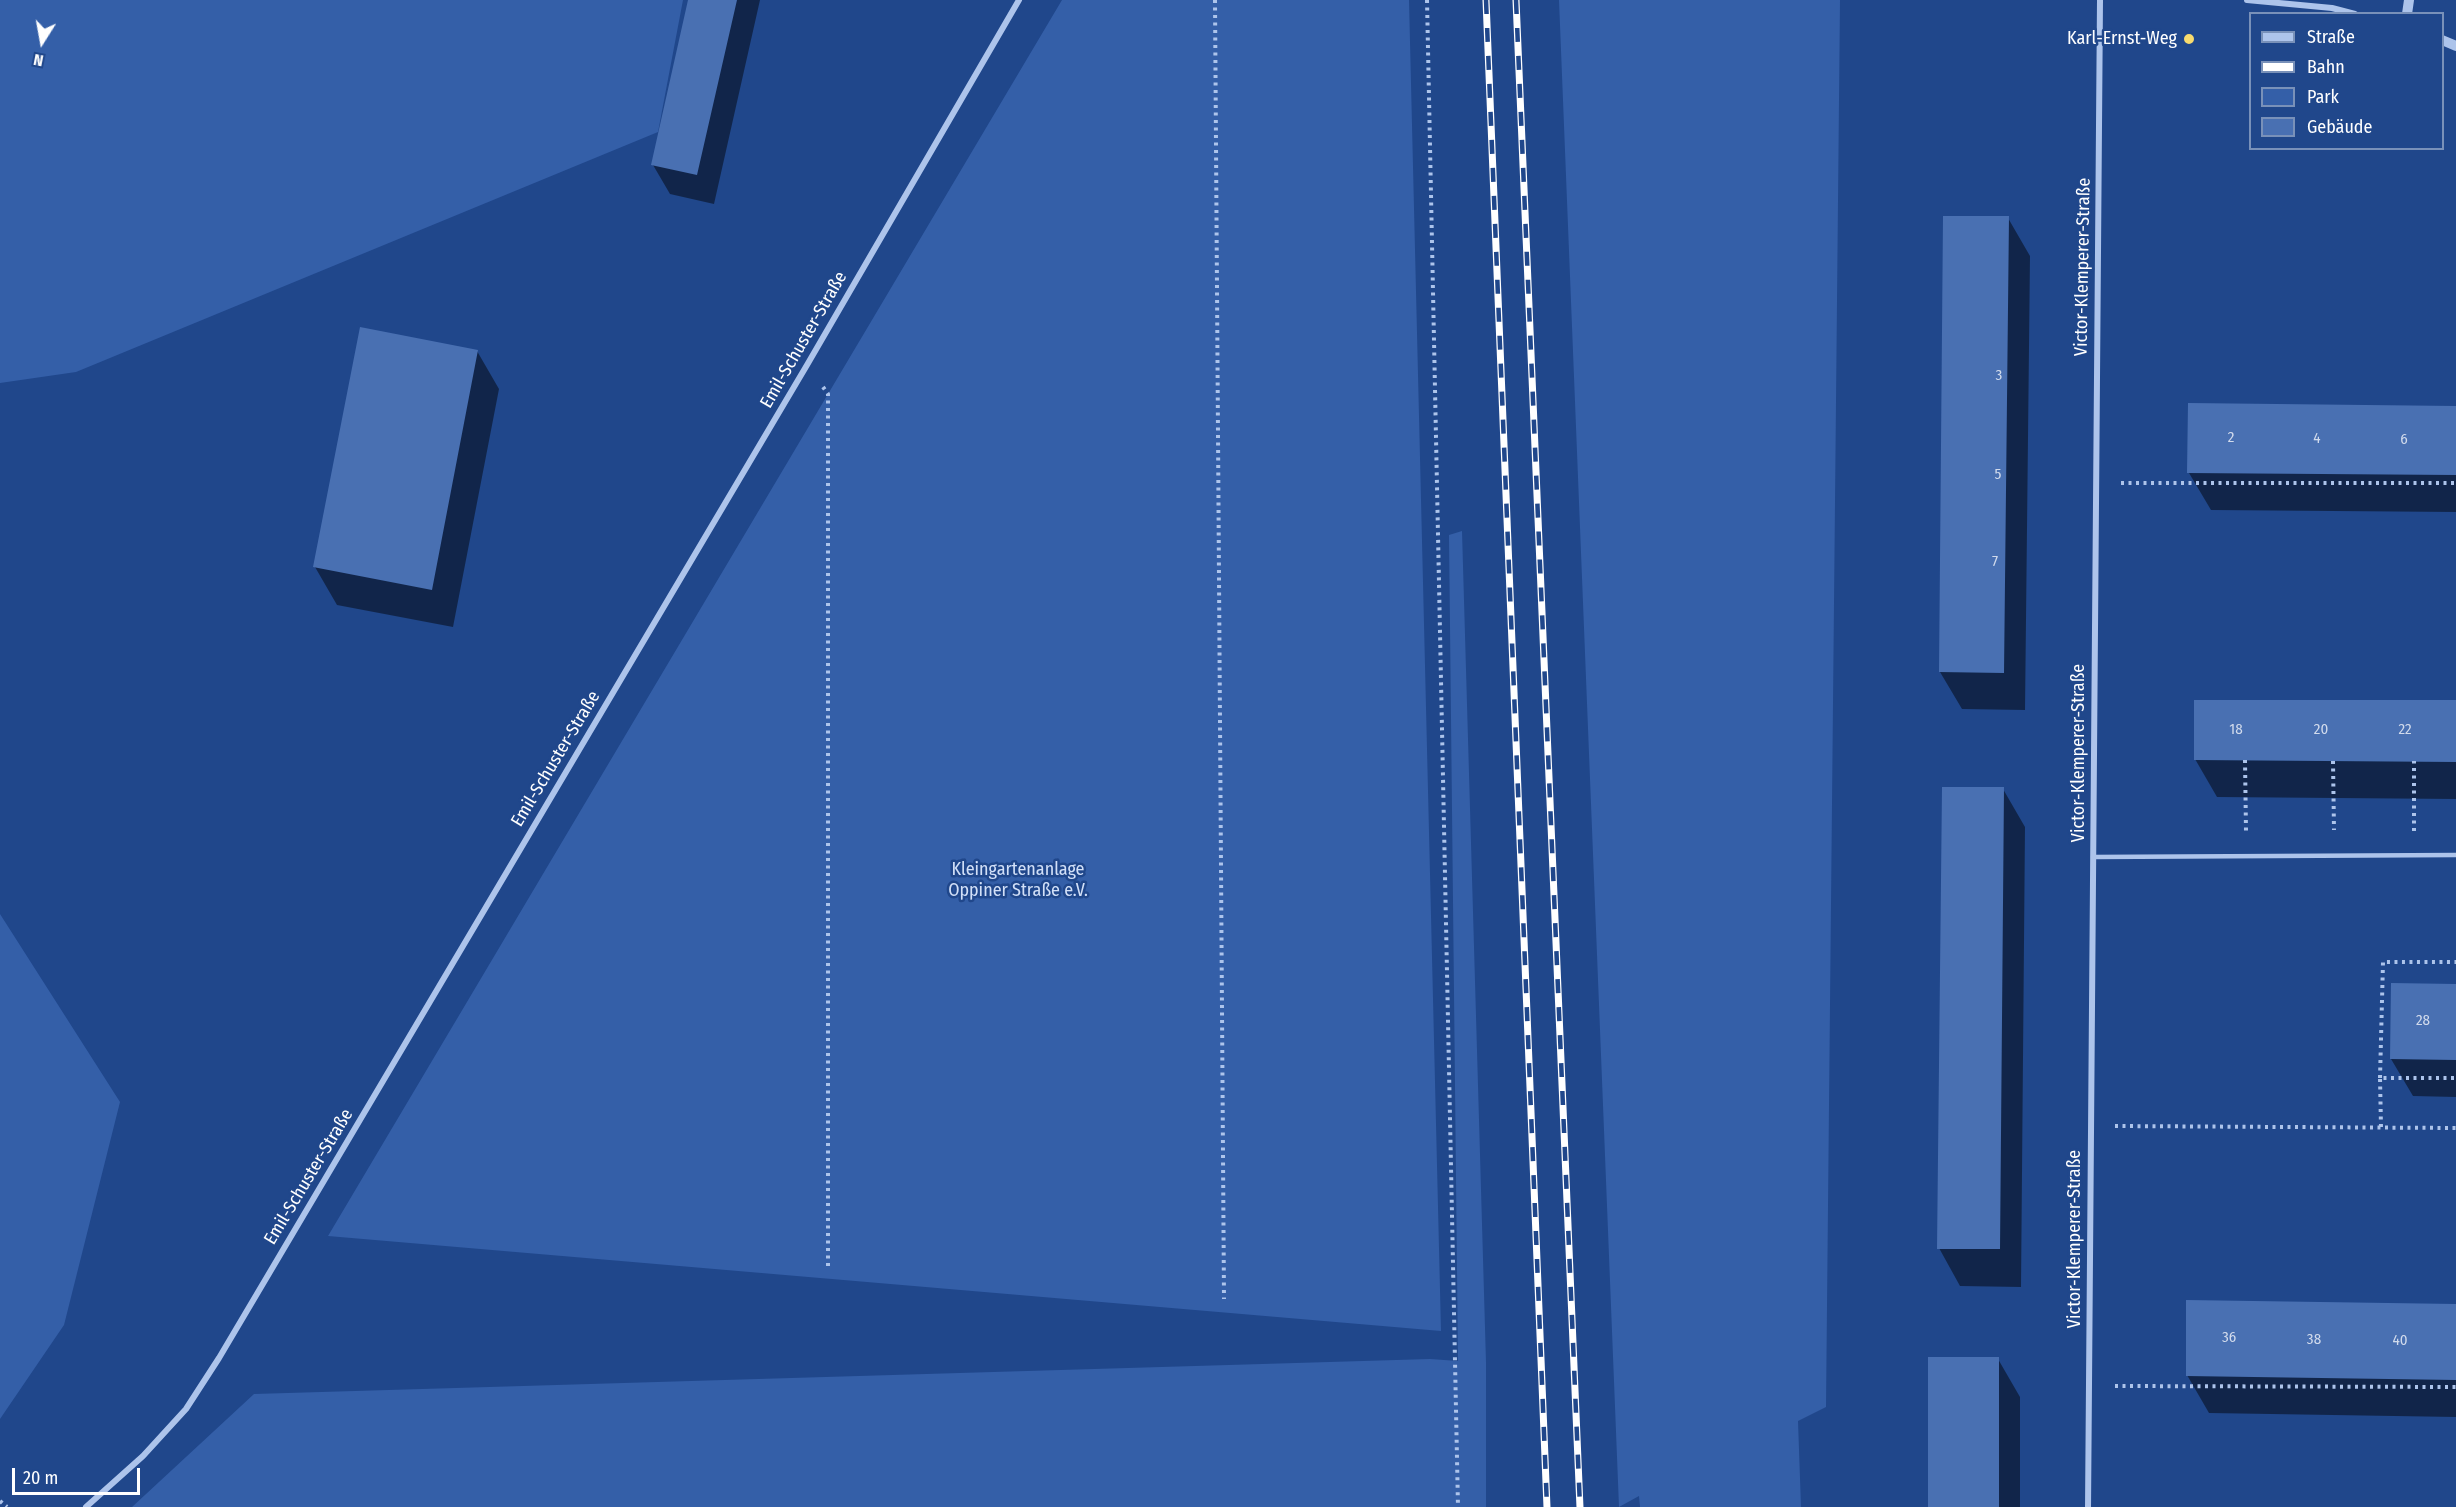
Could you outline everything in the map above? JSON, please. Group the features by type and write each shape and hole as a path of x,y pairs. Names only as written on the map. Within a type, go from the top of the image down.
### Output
{"street":[{"name":"Emil-Schuster-Straße","path":"86,1507 143,1456 186,1409 219,1358 807,364 1019,0"},
{"name":"Victor-Klemperer-Straße","path":"2088,1507 2100,0"},
{"path":"2247,0 2332,8 2347,12"}],"lane":[{"path":"2093,857 2456,855"}],"path":[{"path":"1215,0 1224,1299"},
{"path":"1427,0 1458,1507"},
{"path":"807,364 828,394 828,1266"},
{"path":"2096,483 2456,483"},
{"path":"2245,760 2247,856"},
{"path":"2333,761 2335,855"},
{"path":"2414,761 2414,817"},
{"path":"2381,1127 2380,1078 2384,962 2456,962"},
{"path":"2380,1078 2456,1078"},
{"path":"2091,1126 2456,1128"},
{"path":"2089,1386 2456,1387"},
{"path":"0,1501 7,1507"}],"green space":[{"path":"0,0 683,0 658,132 76,372 0,383"},
{"name":"Kleingartenanlage Oppiner Straße e.V.","path":"1062,0 1409,0 1441,1331 328,1236"},
{"path":"1559,0 1840,0 1826,1407 1798,1421 1801,1507 1640,1507 1639,1496 1619,1507"},
{"path":"1462,531 1486,1362 1486,1507 132,1507 254,1394 1430,1359 1458,1361 1449,535"},
{"path":"0,914 120,1102 64,1325 0,1419"}],"building":[{"path":"688,0 737,0 697,175 651,165"},
{"path":"1943,216 2009,216 2004,673 1939,672"},
{"path":"360,327 478,350 432,590 313,567"},
{"path":"2188,403 2456,406 2456,475 2187,473"},
{"path":"2194,700 2456,700 2456,762 2194,760"},
{"path":"1942,787 2004,787 2000,1249 1937,1249"},
{"path":"2391,983 2456,984 2456,1060 2390,1059"},
{"path":"2186,1300 2456,1304 2456,1380 2186,1376"},
{"path":"1928,1357 1999,1357 1999,1507 1928,1507"}],"railway":[{"path":"1486,0 1547,1507"},
{"path":"1516,0 1580,1507"}],"place":[{"name":"Karl-Ernst-Weg","path":"2189,39"}]}
